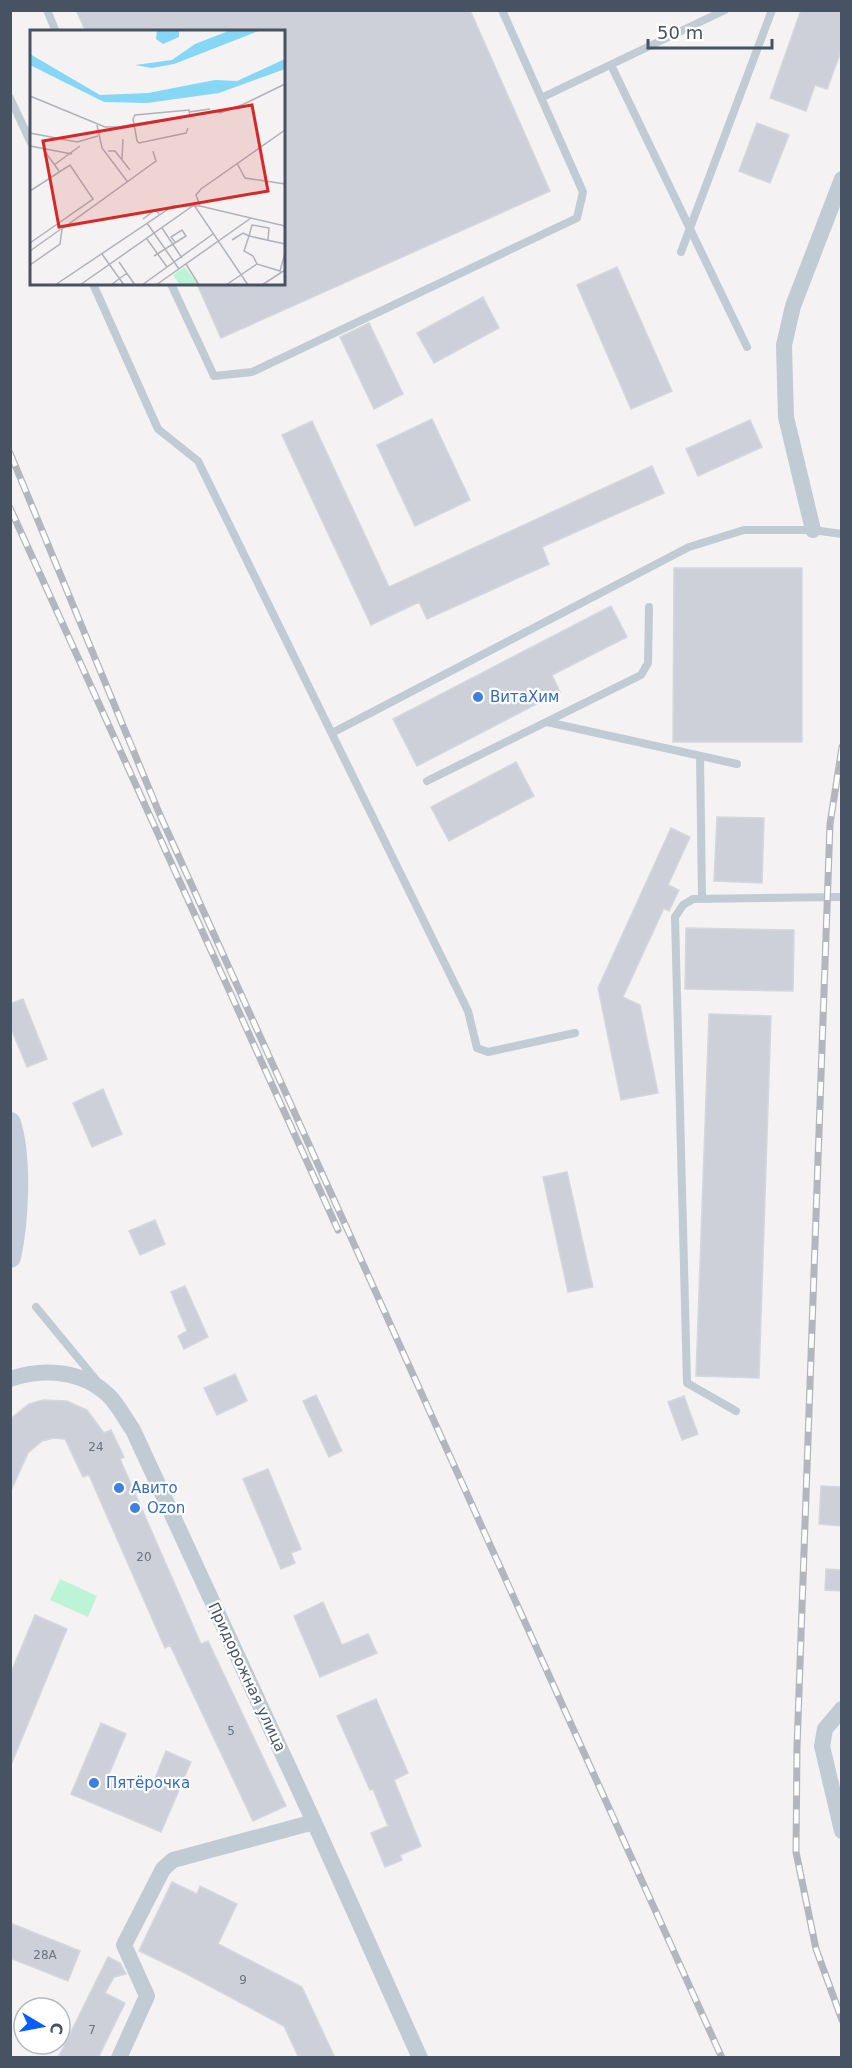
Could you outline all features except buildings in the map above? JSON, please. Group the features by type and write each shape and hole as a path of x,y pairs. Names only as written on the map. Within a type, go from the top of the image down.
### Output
{"main road":[{"path":"10,1123 15,1139 16,1157 15,1233 10,1257"}],"street":[{"path":"813,530 786,417 784,345 794,306 842,178"},
{"name":"Придорожная улица","path":"10,1379 54,1372 81,1378 109,1395 133,1430 420,2058"},
{"path":"842,1709 825,1729 822,1746 842,1831"},
{"path":"119,2058 147,1996 124,1945 163,1869 168,1863 314,1822"}],"lane":[{"path":"47,10 55,30"},
{"path":"171,285 214,376 252,372 577,218 583,192 501,10"},
{"path":"541,98 725,10"},
{"path":"681,252 772,10"},
{"path":"610,65 747,348"},
{"path":"10,98 30,141"},
{"path":"93,285 158,429 198,461 468,1011 477,1048 488,1052 575,1033"},
{"path":"332,733 689,547 744,530 813,530 842,534"},
{"path":"427,781 641,675 648,663 649,607"},
{"path":"546,722 737,764"},
{"path":"700,756 702,898"},
{"path":"736,1411 687,1383 675,917 682,905 693,899 842,897"},
{"path":"36,1307 109,1395"}],"green space":[{"path":"60,1579 97,1596 88,1617 50,1600"}],"railway":[{"path":"10,453 160,815 722,2058"},
{"path":"10,508 338,1230"},
{"path":"842,747 830,824 797,1748 796,1852 816,1949 842,2020"}],"place":[{"name":"ВитаХим","path":"478,697"},
{"name":"Авито","path":"119,1488"},
{"name":"Ozon","path":"135,1508"},
{"name":"Пятёрочка","path":"94,1783"}]}
